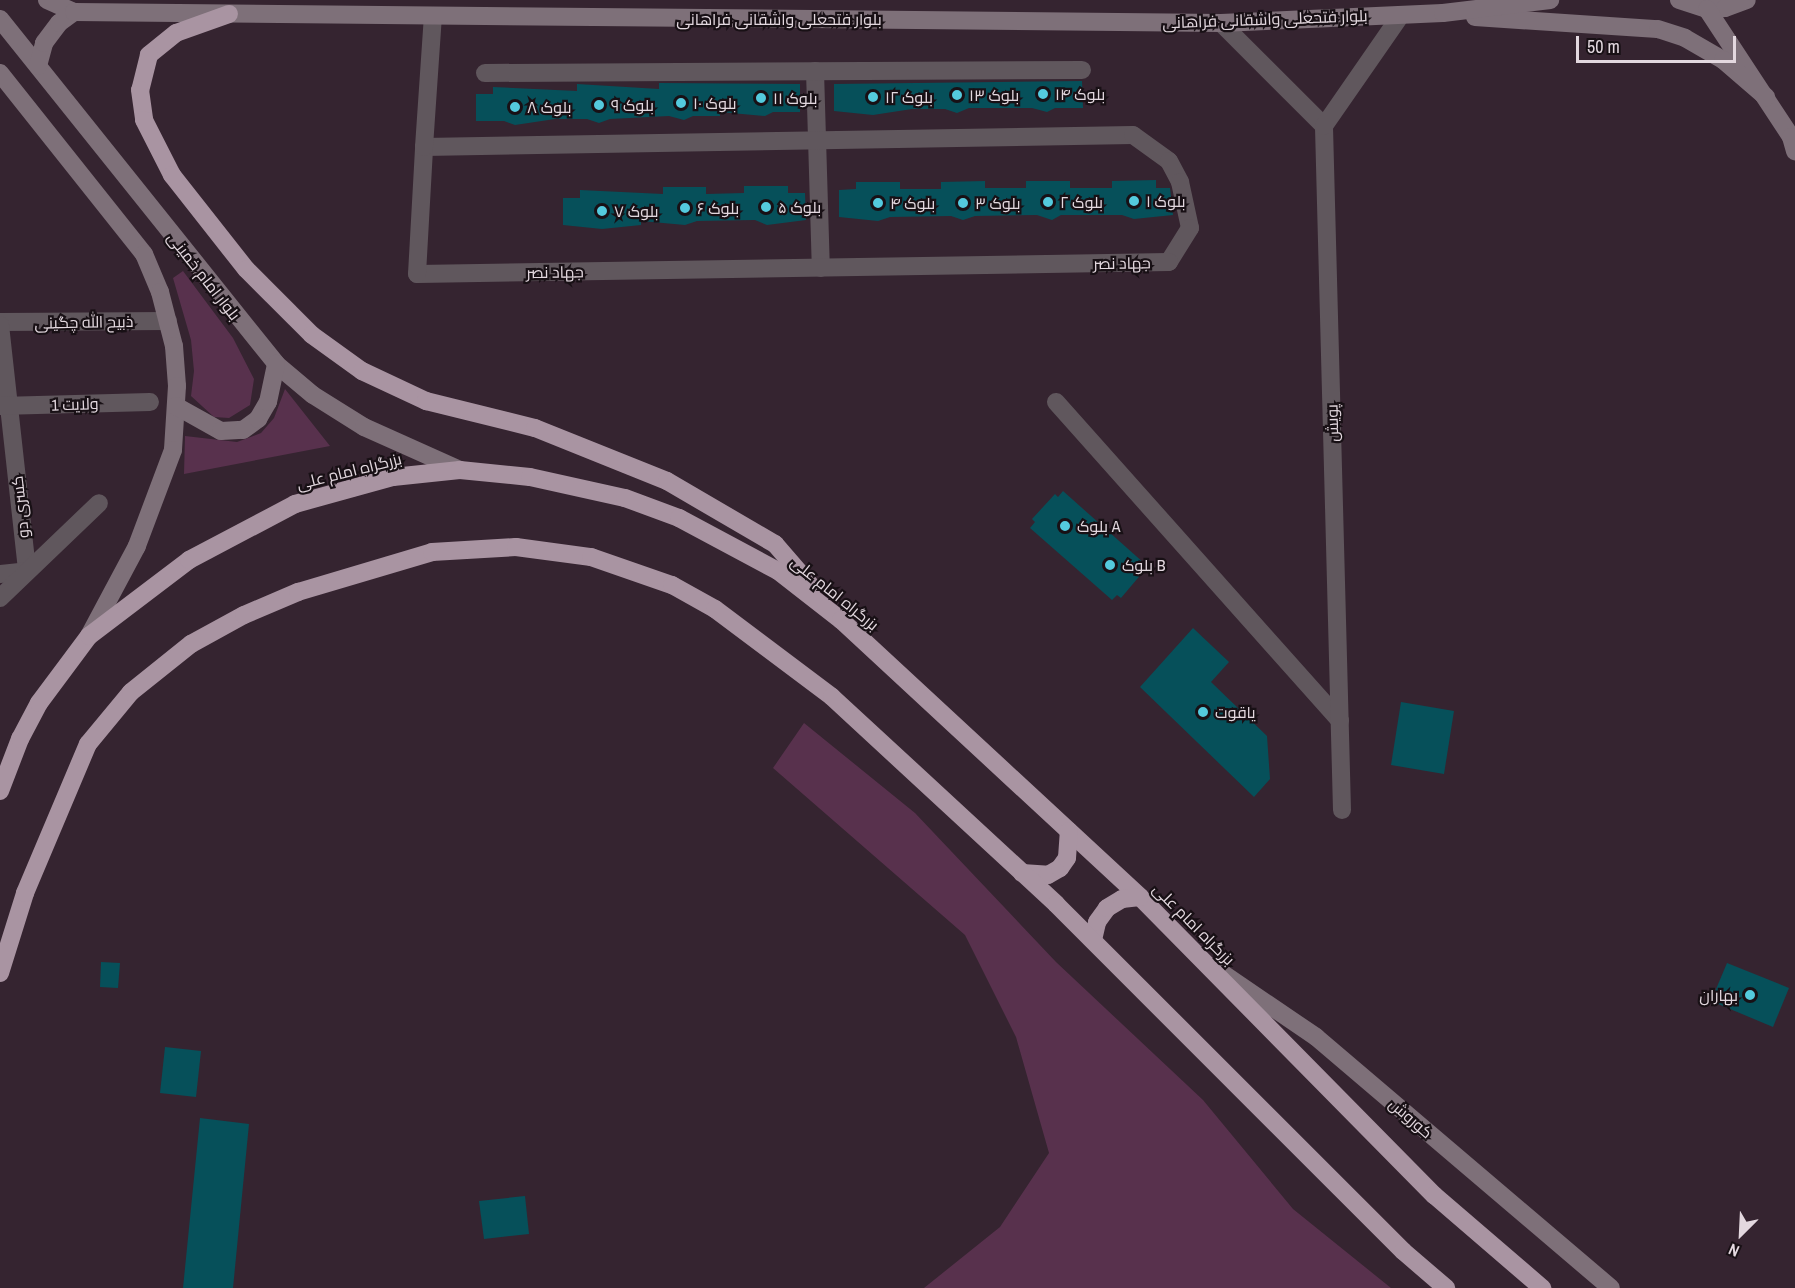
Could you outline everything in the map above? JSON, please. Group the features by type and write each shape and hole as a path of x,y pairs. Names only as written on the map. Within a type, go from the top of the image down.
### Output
{"highway":[{"path":"229,14 176,33 149,55 140,90 144,120 172,175 246,269 304,326 362,371 426,401 535,428 667,481 775,544 841,620"},
{"name":"بزرگراه امام علی","path":"0,791 20,739 39,703 89,636 189,560 295,504 393,477 460,470 554,482 625,498 680,518 778,571 841,620 1140,897 1434,1195 1542,1288"},
{"path":"0,973 25,893 88,744 130,692 191,644 287,597 389,562 478,546 554,550 591,557 672,585 715,609 832,697 1093,940 1403,1251 1446,1288"},
{"path":"1022,873 1048,875 1060,868 1067,858 1069,831"},
{"path":"1093,940 1096,922 1107,908 1122,899 1140,897"}],"main road":[{"path":"38,66 44,43 59,23 74,12 47,0"},
{"name":"بلوار فتحعلی واشقانی فراهانی","path":"74,12 1221,23 1443,13 1550,0"},
{"path":"1679,0 1707,9 1747,0"},
{"path":"1707,9 1791,137 1795,151"},
{"path":"1443,13 1659,29 1685,38 1723,60 1766,97"},
{"name":"بلوار امام خمینی","path":"0,19 276,364 313,394 364,427 460,470"},
{"name":"بلوار امام خمینی","path":"0,73 144,254 168,321 177,386 173,450 154,505 89,636"},
{"path":"176,406 221,431 243,430 258,419 268,402 276,364"},
{"name":"کوروش","path":"1202,960 1316,1037 1611,1288"}],"street":[{"path":"1221,23 1324,126 1401,15"},
{"name":"جهاد نصر","path":"424,147 1132,135 1168,161 1180,182 1190,228 1168,262 417,274 424,147 433,16"},
{"path":"485,73 1082,70"},
{"path":"815,71 821,268"},
{"name":"پویش","path":"1324,126 1342,810"},
{"name":"ذبیح الله چگینی","path":"0,324 168,321"},
{"name":"کسری دو","path":"0,324 5,406 27,571"},
{"name":"ولایت 1","path":"5,406 150,402"},
{"path":"1056,402 1340,721"},
{"path":"0,598 99,503"},
{"path":"0,574 27,571"}],"shaded area":[{"path":"183,271 233,338 254,379 250,405 229,418 214,417 191,396 194,371 191,340 173,278"},
{"path":"285,389 330,446 184,474 185,436 237,442 261,433 274,418"},
{"path":"804,723 915,813 1056,962 1203,1100 1293,1209 1391,1288 924,1288 1000,1227 1049,1153 1016,1037 965,935 773,768"}],"building":[{"path":"1082,81 1083,108 1055,108 1047,112 1032,108 969,108 957,113 945,109 912,109 873,115 834,111 834,84"},
{"path":"659,83 800,84 800,112 773,112 765,116 720,112 720,116 693,116 684,120 669,116 610,119 599,123 587,119 555,119 515,125 504,121 476,121 476,94 493,94 493,87 577,91 577,84 659,89"},
{"path":"1156,180 1156,188 1170,188 1173,215 1134,219 1122,215 1061,215 1052,220 1037,215 975,216 963,220 951,216 890,217 878,221 839,217 839,190 856,189 856,182 900,182 900,189 941,189 941,182 985,181 985,188 1026,188 1026,181 1070,181 1070,188 1112,188 1112,181"},
{"path":"744,186 788,186 788,193 805,193 806,220 767,225 755,220 697,221 685,225 641,221 641,225 602,229 563,225 563,198 580,198 580,190 663,194 663,187 706,187 706,194 744,193"},
{"path":"1063,491 1145,564 1140,569 1143,572 1121,598 1117,595 1112,600 1030,528 1035,522 1032,519 1055,494 1058,497"},
{"name":"یاقوت","path":"1193,628 1229,662 1211,682 1267,736 1270,779 1254,797 1140,687"},
{"path":"1401,702 1454,711 1444,774 1391,765"},
{"path":"101,962 120,963 118,988 100,987"},
{"name":"بهاران","path":"1727,963 1789,988 1773,1027 1711,1001"},
{"path":"165,1047 201,1051 196,1097 160,1093"},
{"path":"200,1118 249,1124 233,1288 183,1288"},
{"path":"525,1196 529,1234 484,1239 479,1201"}],"place":[{"name":"بلوک ۱۴","path":"1043,94"},
{"name":"بلوک ۱۳","path":"957,95"},
{"name":"بلوک ۱۲","path":"873,97"},
{"name":"بلوک ۱۱","path":"761,98"},
{"name":"بلوک ۱۰","path":"681,103"},
{"name":"بلوک ۹","path":"599,105"},
{"name":"بلوک ۸","path":"515,107"},
{"name":"بلوک ۱","path":"1134,201"},
{"name":"بلوک ۲","path":"1048,202"},
{"name":"بلوک ۴","path":"878,203"},
{"name":"بلوک ۳","path":"963,203"},
{"name":"بلوک ۵","path":"766,207"},
{"name":"بلوک ۶","path":"685,208"},
{"name":"بلوک ۷","path":"602,211"},
{"name":"بلوک A","path":"1065,526"},
{"name":"بلوک B","path":"1110,565"},
{"name":"یاقوت","path":"1203,712"},
{"name":"بهاران","path":"1750,995"}]}
